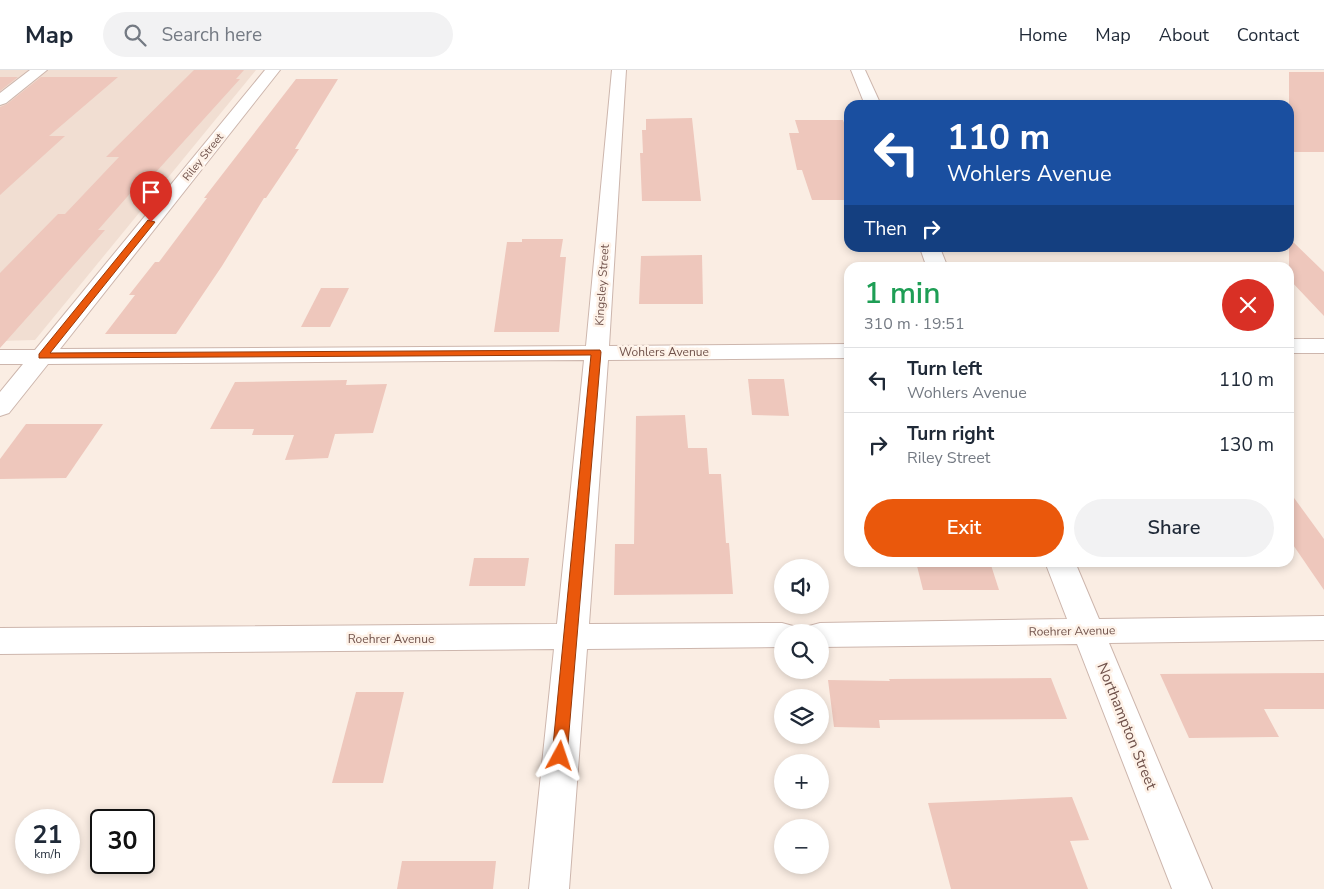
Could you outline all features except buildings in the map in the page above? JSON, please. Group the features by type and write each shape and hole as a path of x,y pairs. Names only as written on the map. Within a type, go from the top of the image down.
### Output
{"street":[{"path":"0,100 40,70"},
{"name":"Riley Street","path":"0,408 273,70"},
{"name":"Kingsley Street","path":"549,889 597,352 619,70"},
{"path":"858,70 871,100"},
{"path":"1294,346 1324,346"},
{"name":"Wohlers Avenue","path":"0,357 844,350"},
{"name":"Northampton Street","path":"1062,567 1192,889"},
{"name":"Roehrer Avenue","path":"829,635 1324,628"},
{"name":"Roehrer Avenue","path":"0,642 774,635"}],"shaded area":[{"path":"0,70 256,70 35,340 0,341"}],"route":[{"path":"151,222 42,356 597,352 572,608 560,756"}]}
